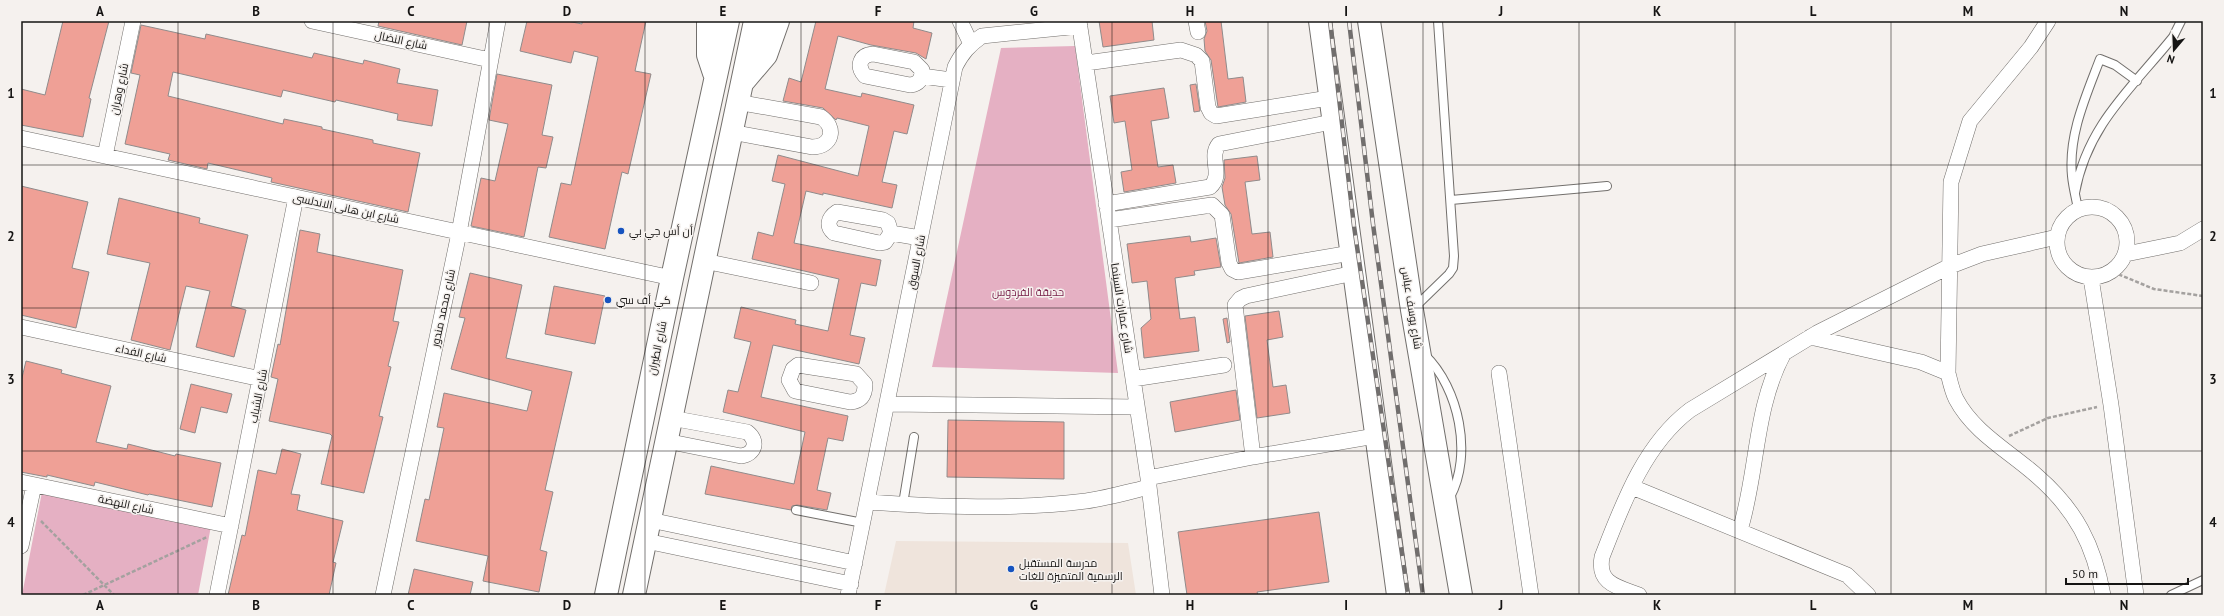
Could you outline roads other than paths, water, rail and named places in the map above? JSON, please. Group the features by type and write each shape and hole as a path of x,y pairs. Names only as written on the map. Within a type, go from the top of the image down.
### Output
{"main road":[{"path":"708,21 708,55 716,78"},
{"name":"شارع الطيران","path":"606,595 672,278 728,21"},
{"path":"634,595 755,21"},
{"path":"740,92 766,55 778,21"},
{"path":"1320,21 1332,122 1353,263 1375,436 1398,595"},
{"name":"شارع يوسف عباس","path":"1369,21 1412,310 1461,595"}],"street":[{"name":"شارع وهران","path":"105,156 133,21"},
{"name":"شارع النضال","path":"312,21 490,60"},
{"name":"شارع محمد مندور","path":"383,595 458,233 498,21"},
{"path":"960,21 971,44"},
{"path":"2048,21 2032,47 1970,121 1951,182 1948,267 1948,373 1956,398 1969,419 1996,444 2039,477 2081,526 2096,562 2103,595"},
{"name":"شارع السوق","path":"850,589 889,400 951,80 955,67 961,54 982,36 1080,23"},
{"name":"شارع عمارات السينما","path":"1080,23 1148,483 1162,595"},
{"path":"1086,63 1181,50 1189,52 1202,61 1208,107 1211,113 1216,116 1330,98"},
{"path":"922,76 951,80"},
{"path":"731,132 812,147 820,147 827,143 831,136 831,128 821,117 740,92"},
{"path":"1106,204 1210,187 1215,182 1217,176 1214,155 1215,149 1219,144 1332,122"},
{"name":"شارع ابن هانى الاندلسى","path":"21,138 672,278"},
{"name":"شارع الشباب","path":"217,595 296,197"},
{"path":"1109,220 1212,205 1222,215 1228,263 1232,269 1238,272 1353,263"},
{"path":"2090,207 2102,208 2113,214 2121,222 2126,232 2128,243 2126,254 2121,264 2113,272 2102,277 2091,278 2079,276 2069,270 2061,260 2057,249 2057,237 2061,225 2068,216 2078,209 2090,207"},
{"path":"2126,254 2180,243 2203,229"},
{"path":"891,233 920,238"},
{"path":"1639,595 1616,586 1606,579 1601,566 1612,533 1632,487 1661,436 1673,423 1690,410 1810,337 1948,267 1982,254 2057,237"},
{"path":"704,261 810,283"},
{"path":"1253,456 1236,305 1240,299 1246,296 1353,263"},
{"path":"2091,278 2111,405 2136,595"},
{"name":"شارع الفداء","path":"21,327 261,379"},
{"path":"1810,337 1910,360 1948,373"},
{"path":"1740,530 1747,506 1760,423 1769,385 1785,352"},
{"path":"1133,379 1224,365"},
{"path":"1499,373 1531,595"},
{"path":"865,391 889,400 1137,407"},
{"path":"666,441 741,456 748,455 753,450 755,443 753,436 747,432 671,418"},
{"path":"868,502 1026,506 1087,500 1253,456 1375,436"},
{"path":"21,546 29,509 27,483"},
{"name":"شارع النهضة","path":"27,483 231,526"},
{"path":"1632,487 1847,575 1868,595"},
{"path":"648,531 855,562"},
{"path":"648,531 850,589"}],"lane":[{"path":"1412,310 1442,282 1453,268 1454,256 1451,200 1438,21"},
{"path":"2075,193 2084,157 2100,126 2173,38 2181,21"},
{"path":"2078,209 2071,160 2077,126 2084,101 2100,59 2115,65 2137,81"},
{"path":"1451,200 1607,186"},
{"path":"903,504 914,436"},
{"path":"796,510 863,523"},
{"path":"2171,595 2203,580"}],"railway":[{"path":"1330,21 1354,226 1408,595"},
{"path":"1349,21 1373,224 1423,595"}],"place":[{"name":"أن أس جي بي","path":"621,231"},
{"name":"كي أف سي","path":"608,300"},
{"name":"مدرسة المستقبل الرسمية المتميزة للغات","path":"1011,569"}],"park label":[{"name":"حديقة الفردوس","path":"1028,292"}]}
